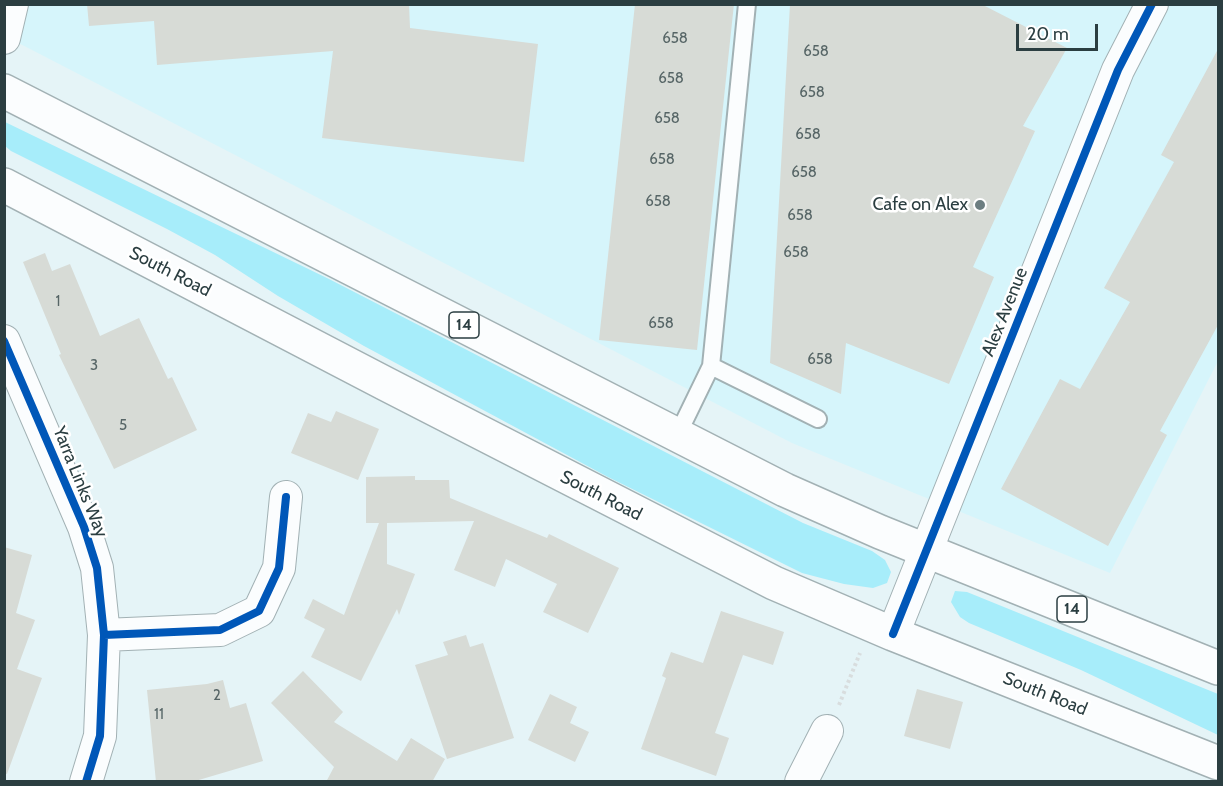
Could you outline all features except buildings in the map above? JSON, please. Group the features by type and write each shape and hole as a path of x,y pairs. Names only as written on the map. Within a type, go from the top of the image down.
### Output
{"highway":[{"name":"14","path":"4,91 785,490 880,532 1218,668"},
{"name":"South Road","path":"4,185 663,528 774,583 882,629 1218,763"}],"street":[{"path":"4,38 12,4"},
{"name":"Alex Avenue","path":"882,629 927,549 1118,70 1152,4"},
{"name":"Yarra Links Way","path":"4,341 84,526 97,568 104,635 100,736 86,782"},
{"path":"104,635 220,630 259,611 279,568 286,497"},
{"path":"801,782 827,731"}],"lane":[{"path":"678,434 711,366 747,4"},
{"path":"711,366 818,420"}],"path":[{"path":"827,731 882,629"}],"shaded area":[{"path":"4,5 1218,5 1218,361 1110,573 792,443 5,36"},
{"path":"5,122 329,279 803,523 872,551 885,560 891,572 887,583 873,588 844,584 802,573 608,477 364,346 278,296 215,255 11,151 5,146"},
{"path":"955,591 967,592 1218,694 1218,735 1081,670 969,623 960,617 951,602"}],"cycle path":[{"path":"893,634 1118,70 1152,4"},
{"path":"4,341 84,527 97,568 104,635 100,736 86,782"},
{"path":"104,635 220,630 259,611 279,568 286,497"}],"place":[{"name":"Cafe on Alex","path":"980,205"}]}
